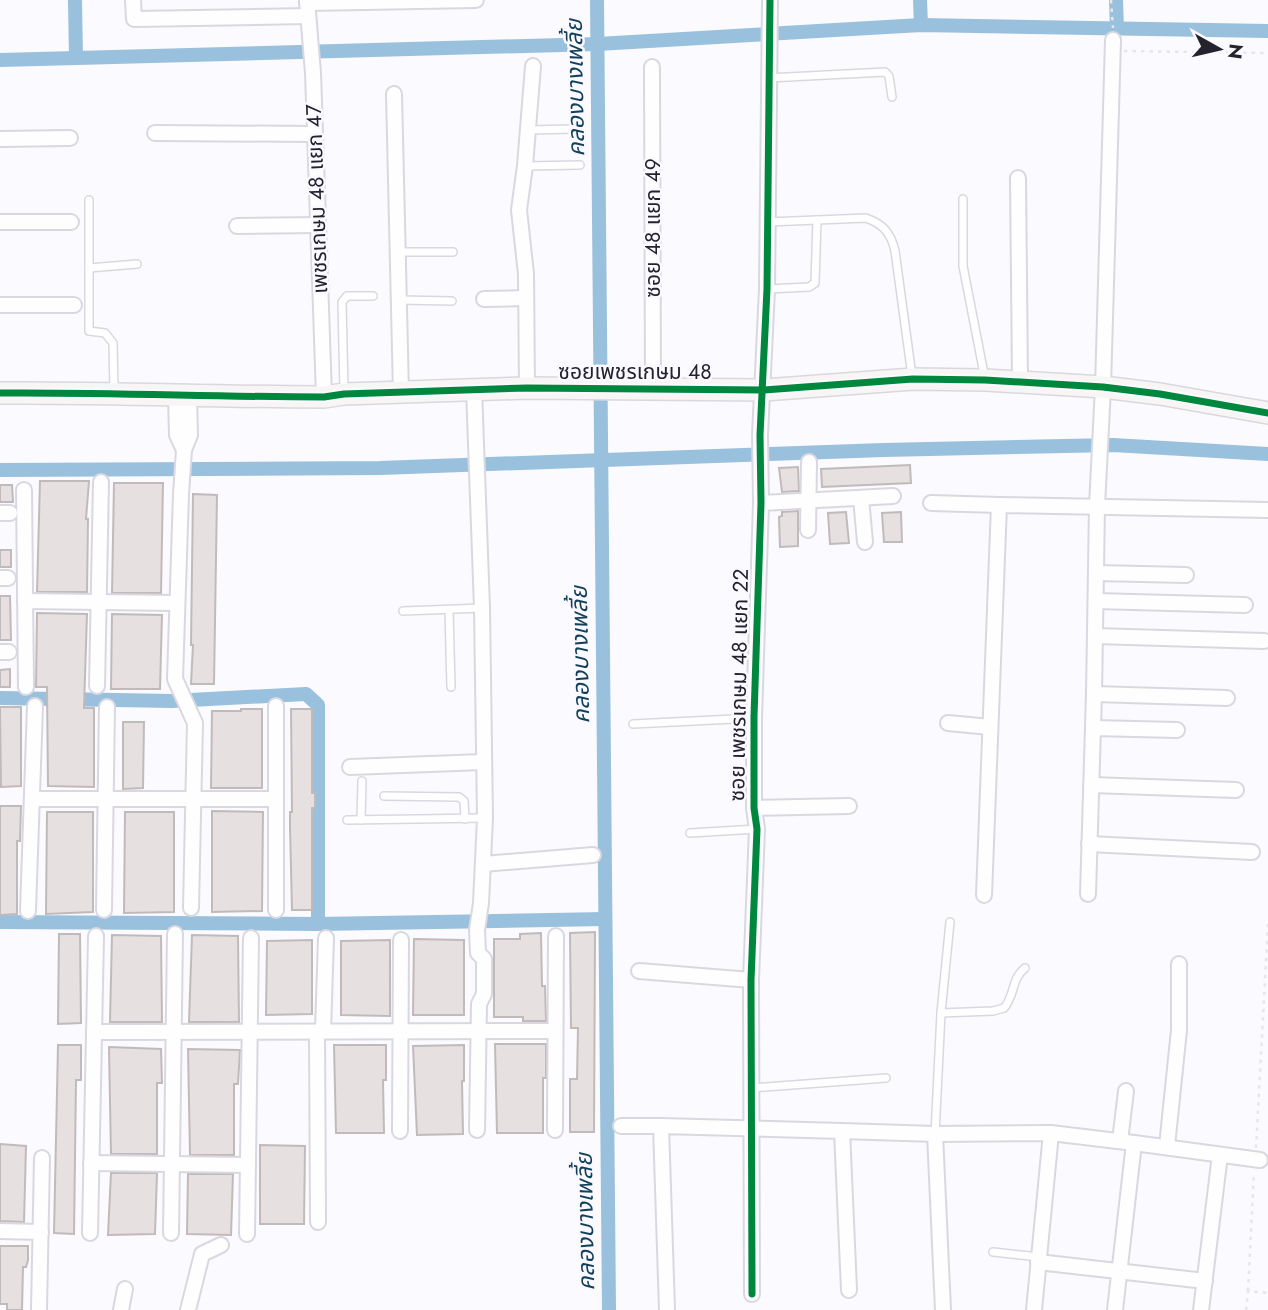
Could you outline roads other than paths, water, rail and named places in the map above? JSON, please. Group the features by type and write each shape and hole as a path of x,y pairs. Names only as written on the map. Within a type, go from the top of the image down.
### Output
{"street":[{"path":"134,0 134,19 307,6 476,0"},
{"name":"ซอย เพชรเกษม 48 แยก 22","path":"752,1294 751,980 757,829 754,808 754,718 761,503 760,435 764,390 770,0"},
{"name":"เพชรเกษม 48 แยก 47","path":"307,6 313,72 318,225 334,396"},
{"path":"1088,894 1097,506 1104,387 1113,45"},
{"path":"527,388 525,264 519,210 533,66"},
{"name":"ซอย 48 แยก 49","path":"653,67 653,390"},
{"path":"394,94 401,393"},
{"path":"155,133 314,134"},
{"path":"0,139 70,138"},
{"path":"1018,178 1020,381"},
{"path":"0,222 71,222"},
{"path":"237,226 318,225"},
{"path":"484,299 526,298"},
{"path":"0,305 74,305"},
{"name":"ซอยเพชรเกษม 48","path":"0,393 334,396 527,388 764,390 913,379 985,380 1104,387 1268,413"},
{"path":"474,389 482,608 485,818 477,930 478,953 484,960 484,993 479,1004 477,1129"},
{"path":"183,396 190,435 184,450 181,494 175,679 195,723 191,908"},
{"path":"808,530 809,461"},
{"path":"97,686 101,482"},
{"path":"24,490 26,687"},
{"path":"761,503 893,496"},
{"path":"861,498 865,542"},
{"path":"931,503 1268,510"},
{"path":"984,895 999,505"},
{"path":"1096,573 1186,575"},
{"path":"25,601 176,603"},
{"path":"1096,601 1245,605"},
{"path":"1095,636 1264,641"},
{"path":"1094,694 1227,698"},
{"path":"28,911 36,706"},
{"path":"275,910 276,706"},
{"path":"104,910 107,707"},
{"path":"948,723 990,727"},
{"path":"1093,728 1177,730"},
{"path":"350,767 483,762"},
{"path":"1091,785 1236,790"},
{"path":"32,799 276,799"},
{"path":"754,808 849,806"},
{"path":"1089,844 1252,852"},
{"path":"483,864 593,855"},
{"path":"171,1233 175,934"},
{"path":"90,1233 96,936"},
{"path":"555,1130 556,936"},
{"path":"247,1234 251,938"},
{"path":"318,1222 320,1032 326,938"},
{"path":"400,1131 401,940"},
{"path":"1167,1146 1179,1030 1179,964"},
{"path":"639,971 751,980"},
{"path":"94,1032 555,1031"},
{"path":"1115,1310 1121,1270 1127,1142 1126,1091"},
{"path":"621,1126 751,1127 935,1135 1051,1133 1258,1159"},
{"path":"661,1126 667,1310"},
{"path":"842,1131 849,1290"},
{"path":"1034,1310 1051,1133"},
{"path":"935,1135 943,1310"},
{"path":"39,1310 42,1158"},
{"path":"91,1163 248,1165"},
{"path":"1201,1310 1219,1163"},
{"path":"0,1231 41,1232"},
{"path":"188,1310 202,1254 221,1245"},
{"path":"1038,1259 1205,1280"},
{"path":"121,1310 125,1290"}],"lane":[{"path":"768,78 883,72 889,76 892,97"},
{"path":"527,130 575,129"},
{"path":"525,166 580,165"},
{"path":"963,199 962,266 985,380"},
{"path":"89,200 89,331 105,333 113,343 114,392"},
{"path":"767,222 866,218 889,233 895,250 913,379"},
{"path":"766,289 809,287 815,283 817,220"},
{"path":"397,252 453,252"},
{"path":"89,268 136,264"},
{"path":"334,396 342,302 347,296 373,296"},
{"path":"397,300 452,301"},
{"path":"403,611 482,608"},
{"path":"449,610 451,687"},
{"path":"633,724 754,718"},
{"path":"361,820 362,781"},
{"path":"384,796 459,797 464,801 465,819"},
{"path":"347,820 485,818"},
{"path":"690,832 757,829"},
{"path":"935,1135 941,1013 950,922"},
{"path":"941,1013 993,1011 1004,1008 1010,999 1014,980 1025,968"},
{"path":"751,1088 886,1078"},
{"path":"993,1252 1038,1259"}],"waterway":[{"path":"75,0 76,58 598,44 921,25 1268,31"},
{"name":"คลองบางเพลี้ย","path":"597,0 609,1310"},
{"path":"920,0 921,25"},
{"path":"1116,0 1117,29"},
{"path":"0,60 76,58"},
{"path":"0,470 380,468 884,450 1113,445 1268,454"},
{"path":"0,698 172,701 306,694 318,705 318,924"},
{"path":"0,922 318,924 605,919"}]}
